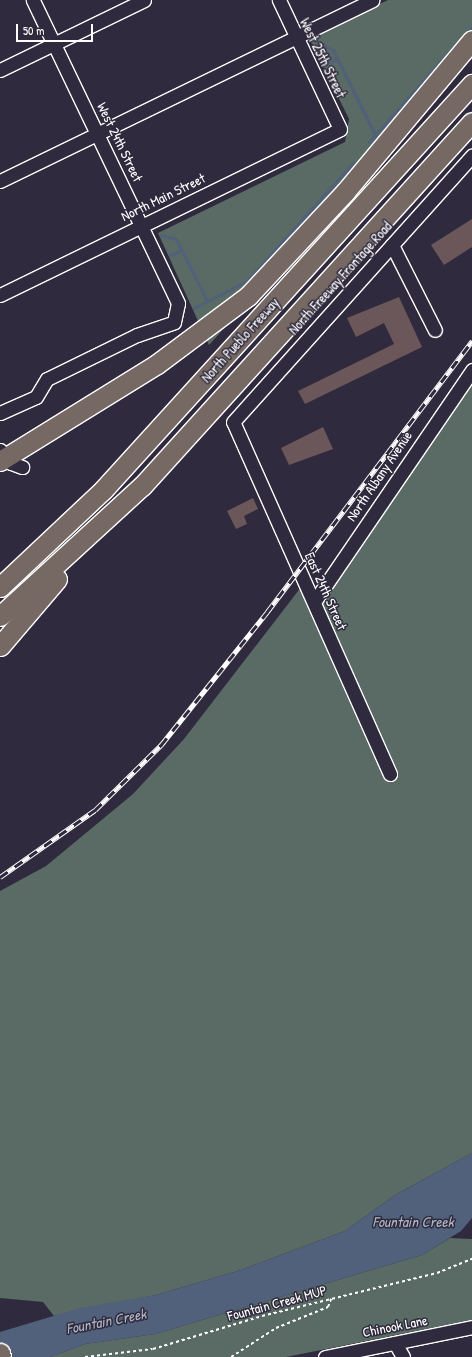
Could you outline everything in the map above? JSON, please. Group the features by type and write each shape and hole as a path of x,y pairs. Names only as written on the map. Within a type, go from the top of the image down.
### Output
{"highway":[{"path":"2,456 157,364 248,296 345,192 472,40"},
{"name":"North Pueblo Freeway","path":"0,587 108,484 472,84"},
{"name":"North Pueblo Freeway","path":"0,616 99,529 142,486 472,122"},
{"path":"0,646 99,529"},
{"path":"0,1352 1,1357"}],"street":[{"name":"West 24th Street","path":"0,413 36,397 47,379 137,335 174,322 178,303 33,0"},
{"path":"0,70 144,0"},
{"name":"West 25th Street","path":"278,0 294,38 340,129"},
{"path":"0,181 372,0"},
{"name":"North Main Street","path":"0,295 340,129"},
{"name":"North Freeway Frontage Road","path":"233,422 472,156"},
{"path":"392,245 435,330"},
{"name":"North Albany Avenue","path":"314,602 472,370"},
{"name":"East 24th Street","path":"233,422 390,774"},
{"path":"2,456 22,467"},
{"name":"Chinook Lane","path":"325,1357 338,1356 472,1327"},
{"path":"395,1343 403,1357"}],"path":[{"name":"Fountain Creek MUP","path":"85,1357 153,1349 262,1316 437,1273 472,1259"},
{"path":"231,1357 276,1328 328,1307 331,1300"}],"green space":[{"path":"388,0 472,0 472,55 209,345 158,233 345,142 349,119 309,38"},
{"path":"472,370 472,1153 395,1195 345,1231 238,1271 156,1295 54,1316 43,1302 0,1298 0,891 46,866 133,794 184,739 305,582 314,601"},
{"path":"450,1238 472,1239 472,1320 286,1357 50,1357 85,1344 155,1334 422,1255"}],"water":[{"name":"Fountain Creek","path":"472,1153 472,1218 461,1231 422,1255 155,1334 85,1344 50,1357 0,1357 0,1332 80,1308 156,1295 238,1271 345,1231 395,1195"}],"building":[{"path":"472,219 472,247 444,265 431,245"},
{"path":"399,297 422,347 305,404 298,391 394,344 384,323 356,337 347,318"},
{"path":"323,427 333,449 289,465 281,448"},
{"path":"253,498 258,509 244,516 247,524 236,529 227,511"}],"waterway":[{"path":"465,34 472,27"},
{"path":"313,39 333,50 375,135"},
{"path":"369,142 456,44"},
{"path":"325,65 337,58"},
{"path":"194,308 247,281 353,163"},
{"path":"161,235 176,239 207,301"},
{"path":"170,255 181,250"}],"railway":[{"path":"0,877 95,810 161,745 267,612 472,341"}]}
